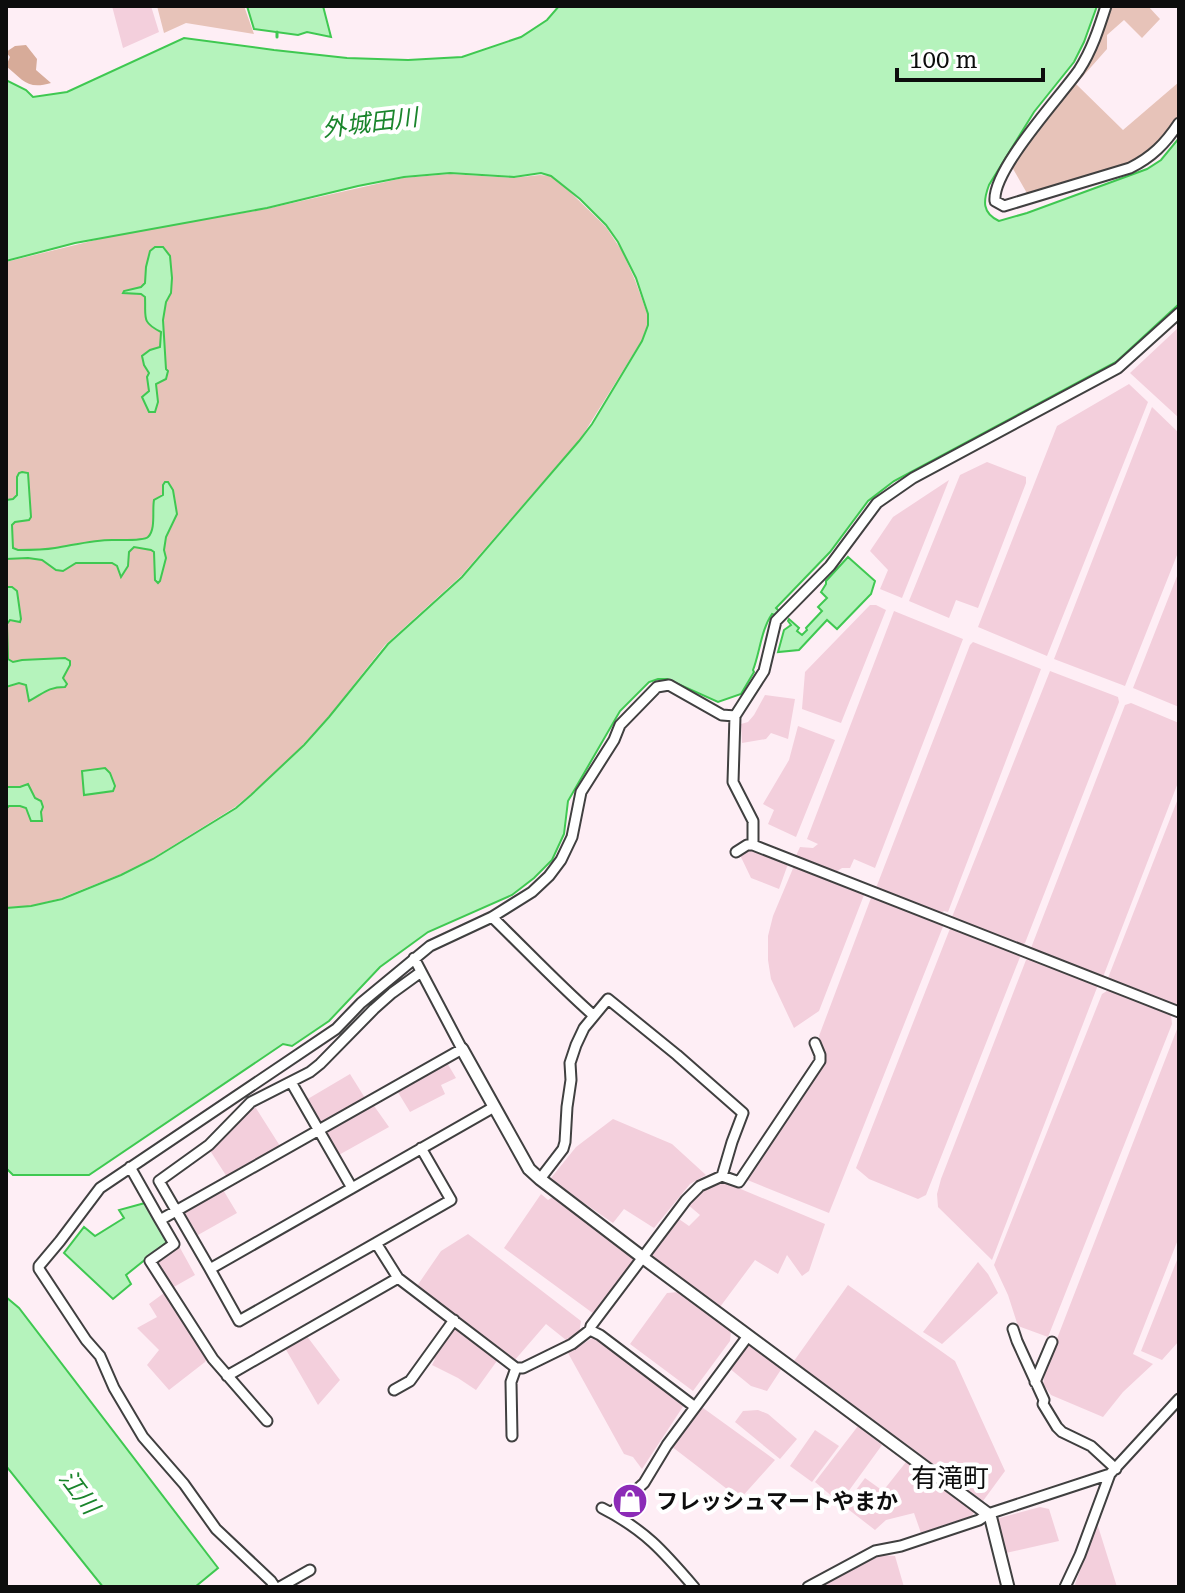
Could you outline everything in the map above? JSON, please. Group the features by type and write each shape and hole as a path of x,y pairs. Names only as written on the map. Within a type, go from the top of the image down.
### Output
{"street":[{"path":"1106,6 1079,70 1033,128 1003,174 995,201 1004,206 1130,168 1157,152 1179,123"},
{"path":"753,845 753,821 733,782 735,716 764,671 776,621 830,566 877,503 913,478 1118,368 1179,313"},
{"path":"310,1570 277,1587 216,1529 184,1484 143,1437 114,1388 100,1356 86,1340 39,1266 100,1188 336,1029 361,1003 430,946 492,917 532,892 561,860 572,837 581,792 620,725 657,687 669,685 722,715 735,716"},
{"path":"736,852 753,845 1179,1012"},
{"path":"492,917 593,1015"},
{"path":"414,958 529,1169 642,1257 988,1514 1008,1587"},
{"path":"421,972 374,1009 320,1064 251,1102 209,1145 159,1181 239,1321 451,1200 421,1148"},
{"path":"540,1179 565,1142 570,1063 584,1028 608,999 743,1113 722,1176"},
{"path":"376,1243 398,1278 516,1368 523,1368 572,1344 590,1330 694,1191 722,1176 739,1182 820,1061 815,1043"},
{"path":"160,1220 462,1049"},
{"path":"291,1082 352,1188"},
{"path":"210,1269 494,1107"},
{"path":"130,1167 174,1244 150,1261 213,1359 267,1421"},
{"path":"227,1376 398,1278"},
{"path":"394,1390 410,1381 454,1320"},
{"path":"1013,1329 1044,1400 1043,1404 1057,1427 1068,1436 1091,1446 1113,1472"},
{"path":"590,1330 695,1407"},
{"path":"694,1587 645,1534 606,1510 644,1483 667,1445 748,1336"},
{"path":"1035,1382 1052,1342"},
{"path":"512,1436 511,1382 516,1368"},
{"path":"1065,1587 1113,1472 1179,1399"},
{"path":"808,1587 875,1551 901,1546 1113,1472"}],"shaded area":[{"path":"112,6 151,6 159,32 123,48"},
{"path":"157,6 244,6 254,34 186,23 164,33"},
{"path":"1110,6 1148,6 1160,19 1142,38 1124,20 1107,35 1107,49 1076,84 1123,130 1179,82 1179,117 1143,158 1028,195 1012,167 1086,65 1103,30"},
{"path":"26,45 37,59 36,70 51,83 31,84 6,66 10,57 6,52 15,46"},
{"path":"450,174 513,178 551,176 565,187 606,227 622,251 647,313 642,340 581,438 461,576 385,645 329,716 268,780 235,807 153,858 121,874 61,898 31,906 6,907 6,262 116,235 266,209 403,178"},
{"path":"1179,327 1179,418 1130,373"},
{"path":"1129,384 1148,402 1047,656 978,627 1057,426"},
{"path":"1152,407 1179,433 1179,550 1125,686 1054,659"},
{"path":"987,462 1026,477 1026,483 978,608 956,600 949,618 909,601 960,475"},
{"path":"949,480 902,598 880,589 888,570 870,551 893,517"},
{"path":"1179,571 1179,707 1133,688"},
{"path":"870,605 886,610 841,723 802,709 805,672"},
{"path":"894,611 963,639 875,868 854,859 850,868 836,872 795,858 800,847 813,848 818,844 807,839"},
{"path":"973,642 1041,669 948,912 941,913 876,888"},
{"path":"1050,671 1118,697 1119,702 1022,945 952,917"},
{"path":"765,695 795,699 788,739 771,733 766,739 742,743 741,724 754,715"},
{"path":"1131,703 1179,723 1179,780 1103,977 1031,948 1125,705"},
{"path":"798,726 835,740 796,837 768,824 774,810 763,804 789,760"},
{"path":"1179,796 1179,1004 1176,1006 1108,978"},
{"path":"752,848 788,864 779,889 751,878 740,855"},
{"path":"794,866 864,895 819,1011 794,1028 771,979 768,936"},
{"path":"876,896 944,924 829,1213 745,1179 825,1061 819,1036 871,898"},
{"path":"951,926 1018,952 1020,957 926,1195 918,1199 869,1179 856,1168"},
{"path":"1031,957 1098,985 992,1260 938,1207 937,1194 1026,960"},
{"path":"1110,989 1171,1014 1172,1024 1048,1337 1018,1326 994,1265 1102,994"},
{"path":"1179,1024 1179,1237 1133,1354 1153,1364 1123,1392 1103,1417 1051,1395 1043,1384 1046,1367"},
{"path":"446,1061 456,1078 441,1085 445,1094 410,1112 396,1089"},
{"path":"350,1074 365,1098 319,1124 306,1100"},
{"path":"372,1103 389,1127 337,1156 323,1132"},
{"path":"254,1105 280,1146 227,1177 209,1149"},
{"path":"613,1119 672,1144 706,1175 690,1184 654,1228 624,1209 613,1223 551,1178 576,1147"},
{"path":"724,1182 825,1224 809,1271 802,1276 787,1255 778,1274 755,1260 720,1307 651,1255 676,1217 689,1226 700,1215 687,1204 700,1190 712,1183"},
{"path":"222,1188 237,1213 198,1235 183,1211"},
{"path":"541,1194 548,1200 553,1197 635,1259 594,1314 504,1248"},
{"path":"468,1234 581,1321 579,1334 566,1340 546,1324 514,1361 417,1286 441,1251"},
{"path":"179,1246 195,1275 172,1288 154,1263"},
{"path":"1179,1255 1179,1341 1162,1360 1141,1351"},
{"path":"978,1262 998,1293 942,1344 923,1332"},
{"path":"848,1285 955,1361 1005,1471 983,1501 794,1361"},
{"path":"679,1292 731,1331 730,1341 693,1391 630,1344 667,1293"},
{"path":"164,1293 208,1357 169,1390 147,1365 159,1350 137,1328 157,1317 149,1304"},
{"path":"457,1327 499,1358 476,1390 432,1365 435,1359 432,1358"},
{"path":"306,1335 340,1380 318,1405 285,1348"},
{"path":"594,1337 684,1405 642,1469 633,1457 624,1454 568,1353"},
{"path":"747,1343 782,1368 767,1391 751,1386 729,1368"},
{"path":"699,1405 775,1460 740,1499 671,1446"},
{"path":"758,1410 768,1414 797,1439 780,1459 735,1422 743,1411"},
{"path":"858,1426 882,1445 840,1503 815,1482"},
{"path":"815,1430 839,1446 812,1482 790,1466"},
{"path":"906,1462 974,1512 972,1516 921,1533 914,1513 886,1520 875,1530 844,1506 865,1478 883,1491"},
{"path":"1040,1507 1049,1509 1059,1541 1006,1553 996,1519"},
{"path":"1097,1523 1117,1587 1074,1587"},
{"path":"879,1555 895,1556 904,1587 818,1587"}],"water":[{"path":"247,6 323,6 331,37 307,32 298,35 254,29"},
{"name":"外城田川","path":"559,6 1097,6 1074,62 1034,112 989,185 985,206 989,214 999,221 1027,213 1147,169 1161,160 1179,138 1179,304 1116,362 894,481 868,501 830,552 768,620 754,672 741,694 718,702 667,679 649,682 620,711 568,801 564,834 552,860 512,895 428,932 380,967 329,1021 292,1046 283,1044 89,1175 13,1175 6,1168 6,908 62,899 121,875 236,808 251,795 304,745 388,644 462,577 579,441 642,341 648,314 636,278 606,225 580,199 551,176 541,173 514,177 450,173 404,177 267,208 75,243 6,261 6,80 33,97 67,92 184,38 347,58 408,60 462,57 521,37 547,20"},
{"path":"163,247 170,256 172,278 163,320 168,371 166,379 156,384 158,402 155,412 149,412 142,397 149,391 149,373 142,356 160,347 161,332 147,322 145,297 123,293 145,283 150,251"},
{"path":"22,472 28,473 31,517 12,525 13,548 18,550 146,538 152,530 154,500 163,495 163,485 168,482 173,490 177,514 166,537 166,558 160,581 155,580 154,552 134,547 129,552 128,566 121,577 117,566 112,563 76,563 63,571 42,560 6,559 6,500 17,495 17,477"},
{"path":"848,557 875,581 871,594 837,629 827,620 799,650 778,652 784,630 791,625 789,619 802,635 822,611 818,607 827,598 821,592 826,581"},
{"path":"6,587 17,591 21,619 20,622 10,620 7,624 8,659 13,662 65,658 70,661 63,678 67,684 65,687 49,690 29,701 26,685 19,683 6,687"},
{"path":"105,768 115,786 113,791 84,795 82,771"},
{"path":"28,784 35,798 41,801 42,821 31,821 26,808 20,806 6,809 6,787"},
{"path":"145,1203 167,1242 126,1275 131,1284 113,1299 64,1253 84,1227 95,1236 124,1218 119,1210"},
{"name":"江川","path":"6,1297 19,1308 218,1568 195,1587 103,1587 6,1466"}],"waterway":[{"path":"277,32 277,37"}],"place":[{"name":"フレッシュマートやまか","path":"630,1501"}],"district":[{"name":"有滝町","path":"950,1478"}]}
